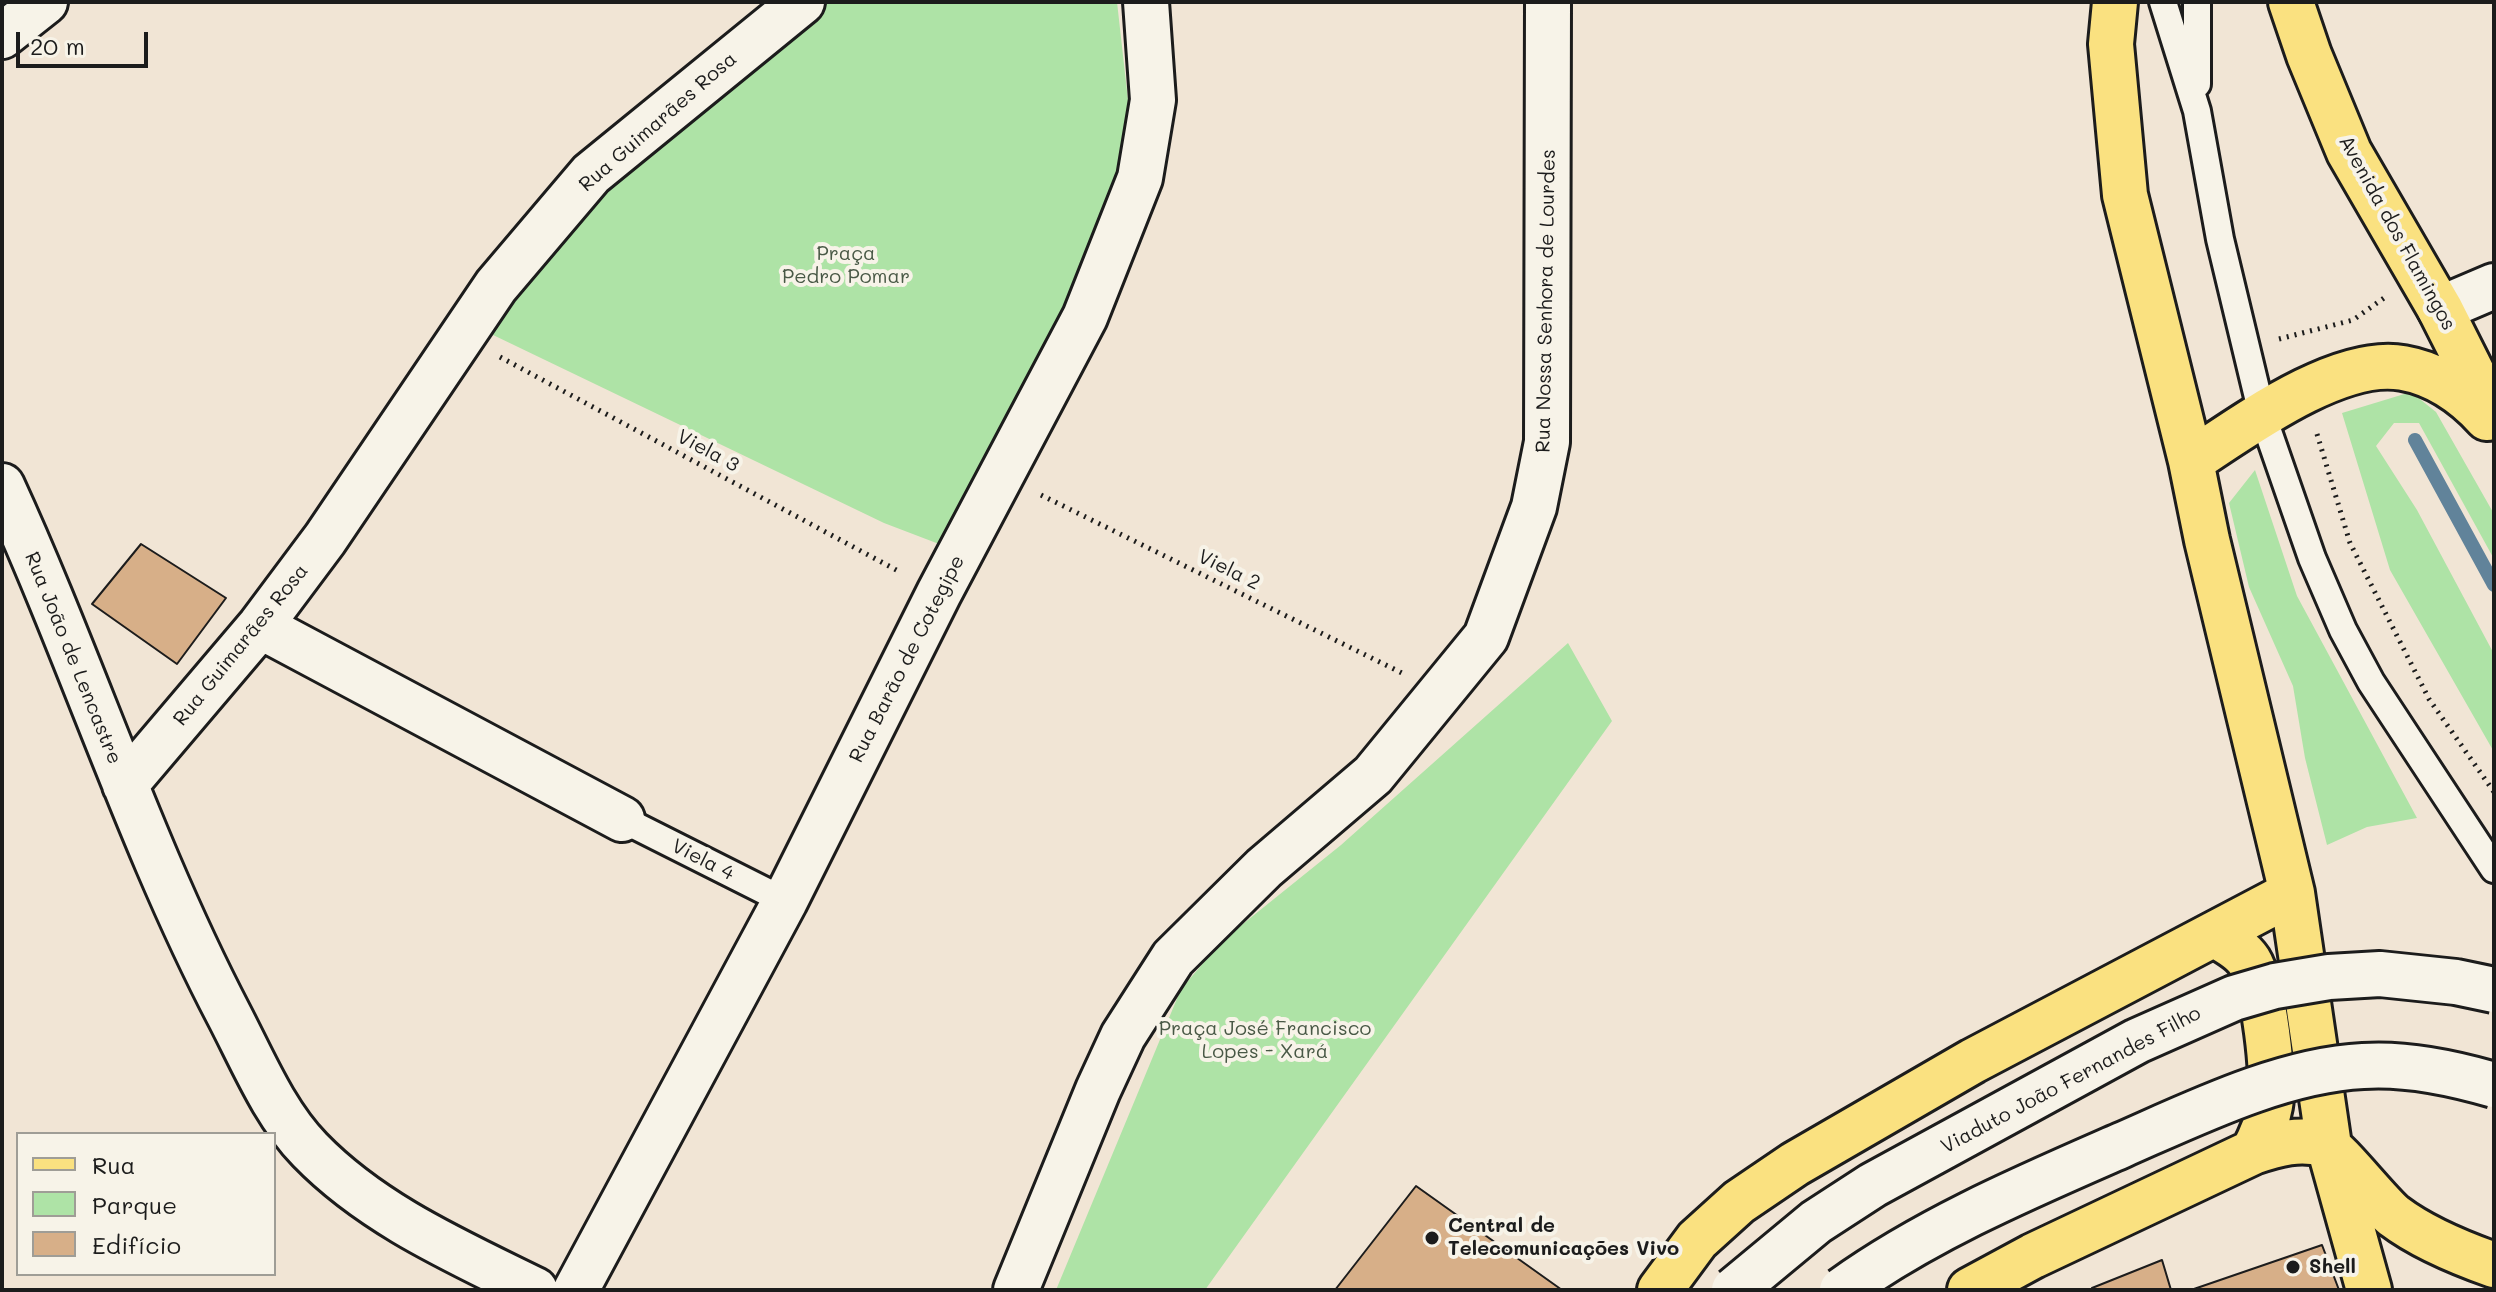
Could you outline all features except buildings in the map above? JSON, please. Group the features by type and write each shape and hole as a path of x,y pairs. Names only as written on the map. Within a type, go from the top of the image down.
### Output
{"main road":[{"path":"2115,2 2111,44 2125,195 2292,893 2329,1146 2369,1290"},
{"name":"Avenida dos Flamingos","path":"2291,2 2349,152 2440,309 2494,416"},
{"path":"2191,461 2262,414 2343,375 2374,368 2401,367 2450,385 2494,425"},
{"path":"1660,1290 1697,1240 1739,1202 1795,1164 2107,988 2292,893"},
{"path":"2215,935 2233,945 2248,959 2257,978 2271,1079 2271,1104 2266,1125 2253,1152"},
{"path":"1970,1290 2033,1256 2253,1152 2280,1143 2305,1142 2329,1146 2393,1215 2443,1244 2494,1265"}],"street":[{"path":"2,36 45,2"},
{"name":"Rua Guimarães Rosa","path":"125,785 260,626 325,539 496,286 591,174 802,2"},
{"name":"Rua Barão de Cotegipe","path":"576,1290 785,901 939,593 1085,317 1140,178 1153,100 1146,2"},
{"name":"Rua Nossa Senhora de Lourdes","path":"1016,1290 1117,1050 1147,995 1173,958 1264,868 1373,775 1486,637 1534,507 1547,442 1548,2"},
{"path":"2440,309 2494,286"},
{"name":"Rua João de Lencastre","path":"2,486 125,785"},
{"path":"260,626 622,819"},
{"path":"125,785 200,960 277,1106 308,1149 355,1191 442,1245 535,1290"},
{"name":"Viaduto João Fernandes Filho","path":"1734,1290 1805,1230 1873,1185 2137,1041 2234,998 2275,986 2329,977 2380,974 2456,982 2494,990"},
{"path":"1842,1290 1919,1241 2070,1168 2234,1098 2295,1078 2363,1066 2405,1067 2494,1085"}],"lane":[{"path":"2163,2 2197,111 2220,239 2262,414 2312,558 2343,630 2405,737 2494,869"},
{"path":"2197,2 2197,111"},
{"name":"Viela 4","path":"622,819 785,901"}],"path":[{"path":"2271,341 2353,320 2392,292"},
{"name":"Viela 3","path":"462,336 939,593"},
{"path":"2291,336 2295,348"},
{"path":"2315,423 2320,451 2350,543 2429,699 2494,792"},
{"name":"Viela 2","path":"1001,475 1442,694"}],"green space":[{"name":"Praça Pedro Pomar","path":"829,2 1117,2 1128,100 1122,173 1073,302 939,544 884,523 491,334 523,284 620,172"},
{"path":"2411,392 2436,412 2494,514 2494,559 2419,423 2394,423 2376,446 2417,510 2494,654 2494,752 2390,570 2342,413"},
{"path":"2255,470 2297,596 2417,818 2367,827 2327,845 2305,758 2293,686 2249,587 2229,503"},
{"name":"Praça José Francisco Lopes - Xará","path":"1568,643 1612,721 1205,1290 1056,1290 1181,989 1223,940 1341,845"}],"waterway":[{"path":"2415,440 2494,585"}],"place":[{"name":"Central de Telecomunicações Vivo","path":"1432,1238"},
{"name":"Shell","path":"2293,1267"}]}
